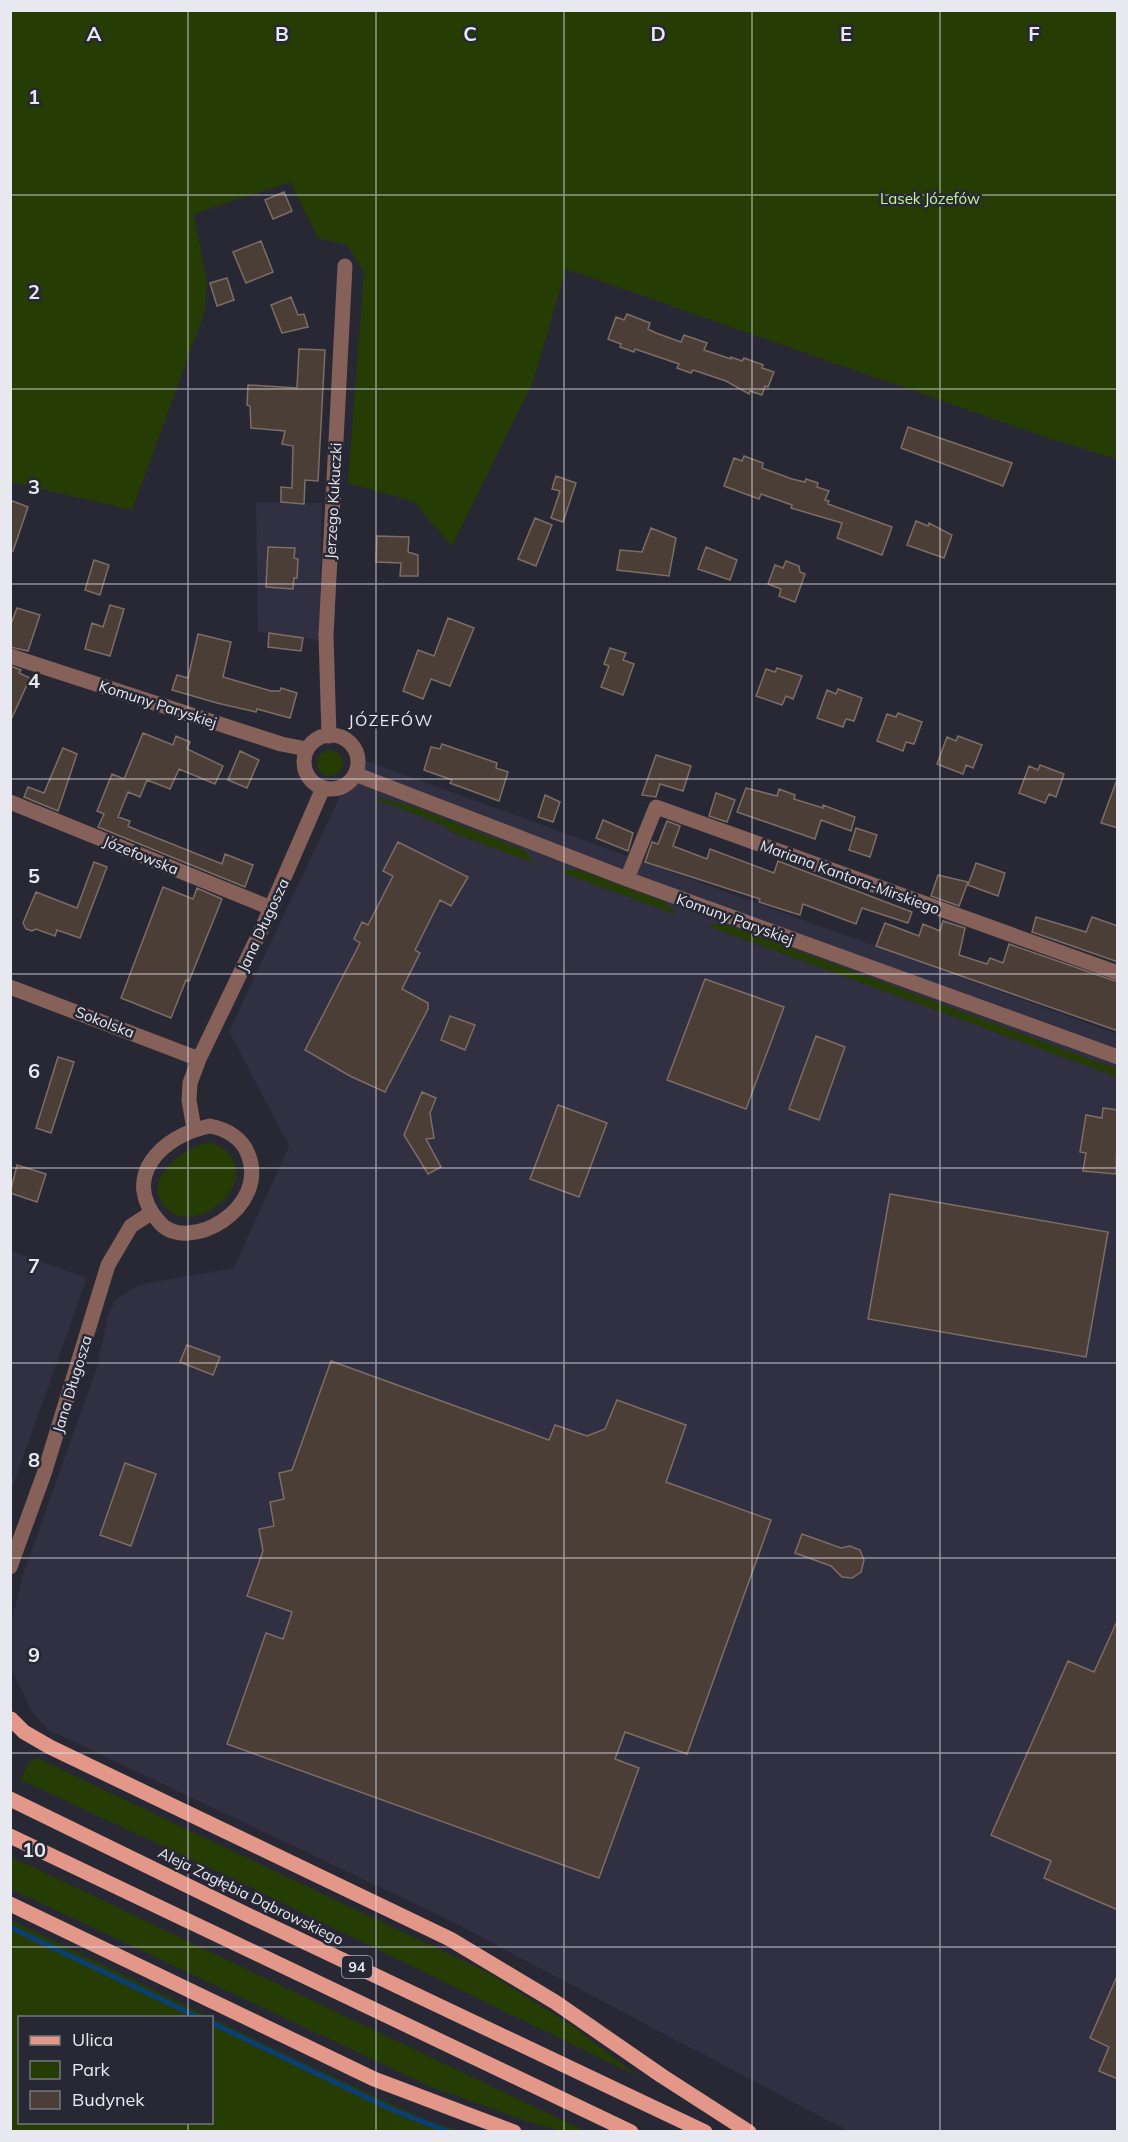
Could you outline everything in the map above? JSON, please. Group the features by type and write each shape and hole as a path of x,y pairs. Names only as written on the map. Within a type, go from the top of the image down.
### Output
{"main road":[{"path":"11,1719 24,1732 50,1747 450,1939 555,2002 662,2076 749,2132"},
{"name":"Aleja Zagłębia Dąbrowskiego","path":"10,1799 254,1918 705,2132"},
{"name":"94","path":"10,1836 631,2132"},
{"path":"10,1905 374,2079 514,2132"}],"street":[{"name":"Jerzego Kukuczki","path":"329,736 326,643 345,266"},
{"name":"Komuny Paryskiej","path":"10,656 281,744 307,749"},
{"path":"329,736 343,738 354,749 357,765 351,780 338,789 316,785 306,772 304,764 307,749 316,740 329,736"},
{"name":"Komuny Paryskiej","path":"355,774 627,879 1118,1057"},
{"name":"Jana Długosza","path":"194,1129 189,1100 190,1083 199,1059 271,908 323,788"},
{"name":"Józefowska","path":"10,802 271,908"},
{"name":"Mariana Kantora-Mirskiego","path":"627,879 656,807 1118,973"},
{"name":"Sokolska","path":"10,987 199,1059"},
{"path":"210,1126 221,1128 245,1146 253,1167 252,1186 244,1202 225,1220 194,1232 164,1227 151,1213 143,1193 146,1171 158,1152 180,1135 210,1126"},
{"name":"Jana Długosza","path":"10,1567 44,1474 108,1265 132,1226 151,1213"}],"shaded area":[{"path":"256,502 322,503 319,640 258,632"},
{"path":"358,758 1117,1034 1117,2131 848,2131 447,1919 47,1729 31,1710 11,1668 11,1623 23,1575 97,1367 108,1315 115,1300 138,1285 234,1268 289,1146 229,1031"},
{"path":"10,1251 87,1278 11,1491"}],"green space":[{"name":"Lasek Józefów","path":"11,10 1117,11 1117,459 1048,438 566,269 533,382 452,546 414,502 348,483 364,272 347,245 318,238 290,182 194,214 207,283 204,314 132,510 11,482"},
{"path":"330,750 339,754 343,763 339,772 330,776 321,772 317,763 321,754"},
{"path":"379,798 415,807 525,851 534,863 451,832 443,825 378,800"},
{"path":"576,869 665,902 677,915 561,872"},
{"path":"725,924 1117,1069 1117,1077 708,926"},
{"path":"210,1142 229,1154 236,1168 235,1182 227,1196 215,1208 200,1215 185,1217 171,1212 161,1201 158,1190 160,1179 166,1168 187,1151"},
{"path":"37,1758 489,1973 571,2025 639,2077 225,1875 21,1780 28,1763"},
{"path":"10,1856 585,2131 562,2131 523,2120 429,2086 11,1889"},
{"path":"11,1920 207,2016 18,2016 18,2124 213,2124 213,2018 428,2121 460,2131 11,2131"}],"building":[{"path":"284,192 292,211 273,219 265,200"},
{"path":"261,241 273,272 246,283 233,252"},
{"path":"227,278 234,300 217,306 210,283"},
{"path":"291,297 298,315 304,314 308,327 282,333 271,305"},
{"path":"627,314 650,323 648,329 656,333 681,342 684,335 707,343 704,350 731,359 731,357 742,361 744,358 763,365 762,368 774,372 768,387 765,386 762,395 750,391 749,394 726,381 693,370 691,373 677,368 679,364 635,349 634,352 620,347 621,344 608,339 616,317 624,320"},
{"path":"299,349 325,350 318,481 305,480 304,504 281,502 281,487 292,488 293,446 282,444 285,431 251,428 250,406 247,405 248,385 297,388"},
{"path":"908,427 1012,463 1003,486 901,448"},
{"path":"744,456 763,463 762,468 792,479 805,482 806,479 818,483 817,487 829,491 825,500 829,501 828,504 892,527 882,555 837,538 842,523 791,508 792,505 761,494 759,499 724,486 734,458 742,461"},
{"path":"556,476 576,483 563,522 551,518 560,491 552,489"},
{"path":"10,500 28,507 13,551 10,550"},
{"path":"535,518 552,525 536,566 518,559"},
{"path":"916,521 928,526 929,523 952,535 944,558 907,545"},
{"path":"651,528 676,538 669,576 617,570 620,550 642,552"},
{"path":"377,536 409,537 408,552 418,555 418,576 400,576 401,563 376,562"},
{"path":"268,547 295,548 294,558 298,559 297,578 294,578 293,589 266,587"},
{"path":"706,547 737,560 730,580 698,569"},
{"path":"94,560 109,565 100,595 85,590"},
{"path":"786,561 799,566 800,572 805,574 795,602 779,596 781,589 768,584 775,565 783,568"},
{"path":"110,605 124,609 110,656 85,649 92,623 103,627"},
{"path":"17,608 40,615 28,651 10,647 10,627"},
{"path":"448,618 474,628 450,686 431,679 423,699 403,691 418,650 434,656"},
{"path":"269,633 303,638 301,651 268,647"},
{"path":"198,634 231,642 223,677 271,691 280,691 281,688 297,693 290,718 257,709 256,712 217,703 172,690 177,675 188,678"},
{"path":"610,648 626,653 623,660 634,664 623,695 601,687 609,666 604,664"},
{"path":"10,666 21,670 19,673 30,678 10,722"},
{"path":"777,668 802,676 793,699 786,696 782,705 756,696 766,669 775,672"},
{"path":"838,689 862,698 854,721 846,719 843,727 817,718 827,690 836,694"},
{"path":"898,713 922,722 914,744 906,742 903,751 877,741 887,714 896,717"},
{"path":"143,733 173,745 176,736 190,742 187,749 223,766 215,784 179,769 170,789 147,780 140,797 128,792 118,817 130,821 128,826 222,864 225,854 253,865 245,887 98,827 104,814 97,811 112,774 124,779"},
{"path":"958,736 982,745 973,768 966,765 963,774 937,764 947,737 956,741"},
{"path":"442,744 497,763 496,768 508,772 499,801 450,783 452,780 424,770 431,747 440,749"},
{"path":"63,748 77,754 58,811 24,797 28,787 44,793"},
{"path":"240,751 259,760 247,788 228,780"},
{"path":"656,755 691,766 683,791 660,784 656,797 642,795"},
{"path":"1040,765 1064,774 1056,797 1049,794 1045,803 1019,793 1029,766 1038,770"},
{"path":"1116,782 1118,782 1118,828 1101,823"},
{"path":"746,788 777,796 779,789 795,795 794,799 823,808 823,805 855,817 851,831 821,820 815,839 737,812"},
{"path":"716,793 735,800 727,822 709,816"},
{"path":"545,795 560,802 553,822 538,817"},
{"path":"603,820 633,833 628,851 596,838"},
{"path":"667,821 680,826 673,846 707,859 710,849 774,873 778,861 912,912 908,923 862,908 856,924 803,904 800,915 759,902 760,899 645,862 652,842 658,844"},
{"path":"856,828 877,835 870,857 849,850"},
{"path":"398,842 468,877 451,906 440,900 415,950 420,953 402,989 428,1003 428,1009 385,1092 350,1076 305,1050 360,943 354,939 362,922 368,925 393,876 383,871"},
{"path":"94,862 107,867 80,938 57,930 55,936 36,929 32,931 26,929 23,923 36,892 77,908"},
{"path":"976,863 1005,873 998,896 968,885"},
{"path":"938,875 968,882 959,906 931,896"},
{"path":"163,887 193,899 197,888 222,899 189,981 186,980 171,1018 121,998"},
{"path":"1036,917 1086,932 1092,917 1118,926 1118,962 1032,932"},
{"path":"943,921 965,928 959,955 987,964 990,958 1003,963 1009,944 1118,982 1118,1031 876,946 885,923 919,936 923,924 940,931"},
{"path":"705,979 784,1007 746,1109 667,1080"},
{"path":"450,1016 475,1025 465,1050 441,1040"},
{"path":"816,1036 845,1047 819,1120 789,1109"},
{"path":"58,1057 74,1062 51,1133 36,1128"},
{"path":"422,1092 436,1098 430,1113 434,1138 426,1139 441,1167 428,1174 404,1135"},
{"path":"558,1105 607,1123 579,1197 530,1179"},
{"path":"1103,1108 1118,1110 1116,1174 1083,1171 1086,1153 1080,1152 1086,1115 1102,1118"},
{"path":"17,1165 46,1174 37,1202 10,1193"},
{"path":"890,1194 1108,1232 1086,1357 868,1319"},
{"path":"187,1345 220,1357 213,1375 180,1362"},
{"path":"331,1361 549,1440 555,1425 587,1436 605,1429 617,1400 686,1425 666,1482 771,1520 687,1754 625,1732 615,1759 639,1768 599,1878 227,1744 266,1633 283,1639 292,1612 247,1596 263,1551 259,1529 274,1526 270,1502 284,1499 279,1473 292,1470"},
{"path":"125,1463 156,1474 131,1546 100,1535"},
{"path":"802,1534 841,1548 850,1546 860,1550 864,1560 861,1572 852,1578 842,1577 831,1566 795,1553"},
{"path":"1118,1619 1118,1910 1044,1878 1051,1861 991,1835 1068,1661 1094,1672"},
{"path":"1118,1974 1118,2079 1099,2071 1109,2047 1090,2038"}],"waterway":[{"path":"10,1927 196,2016"},
{"path":"213,2023 393,2110 449,2132"}],"district":[{"name":"JÓZEFÓW","path":"391,720"}]}
